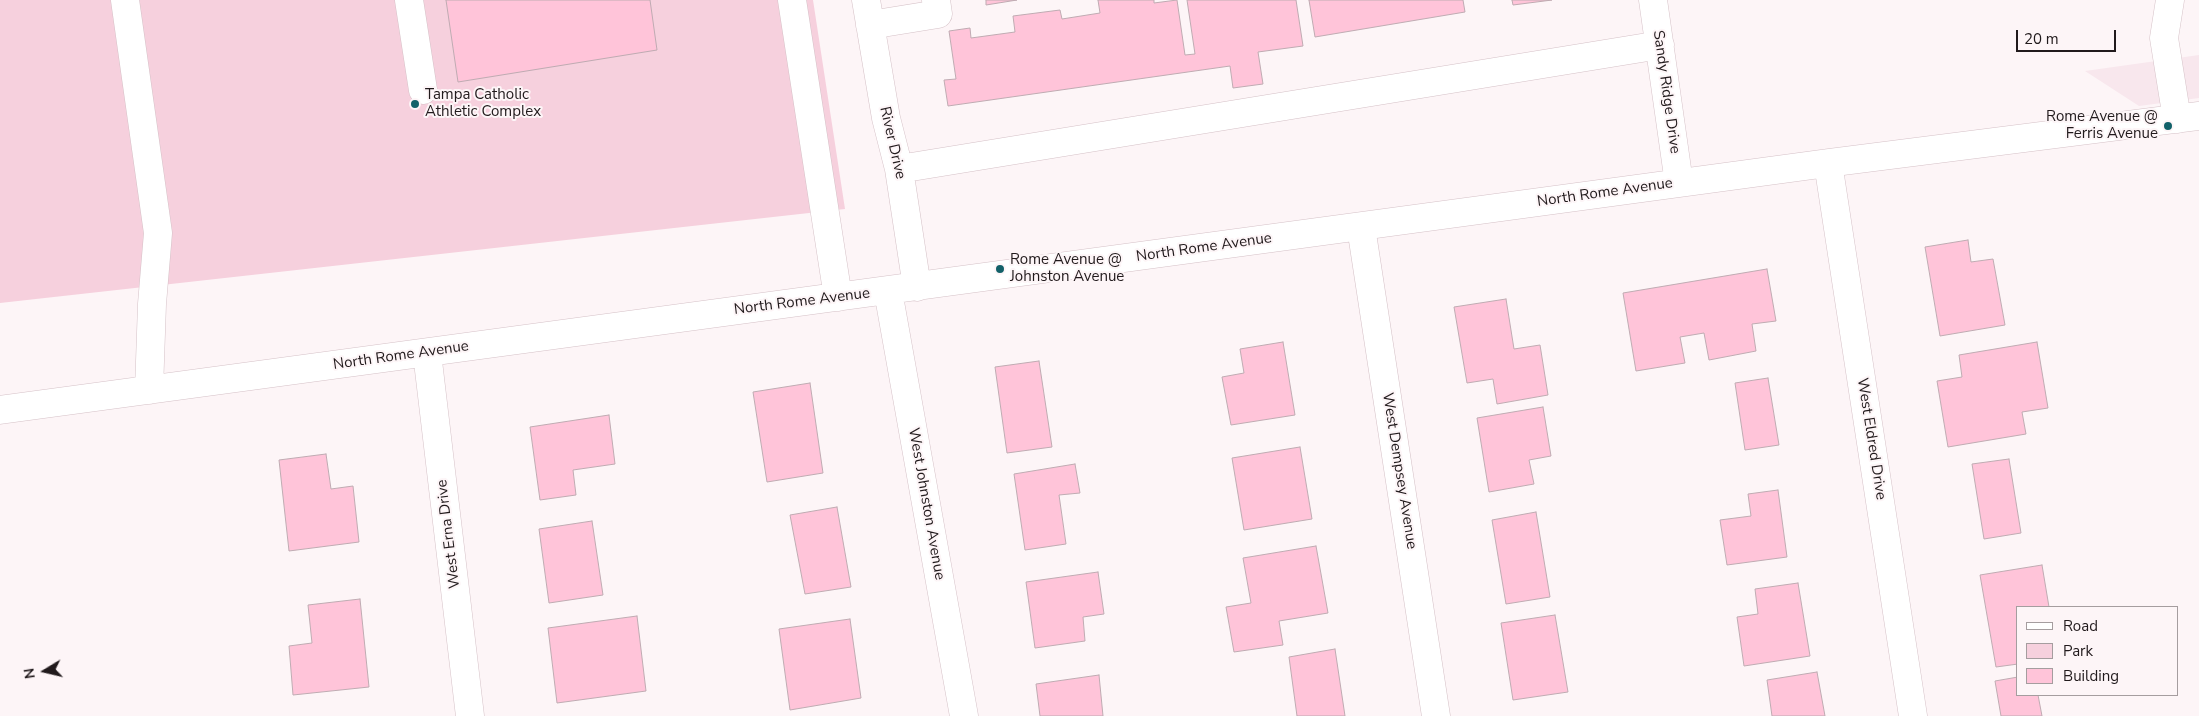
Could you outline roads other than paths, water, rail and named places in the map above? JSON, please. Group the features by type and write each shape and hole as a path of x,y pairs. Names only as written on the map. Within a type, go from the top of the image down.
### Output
{"street":[{"path":"125,0 158,233 152,304 149,390"},
{"path":"409,0 423,90"},
{"path":"792,0 838,297"},
{"path":"868,12 938,14 936,0"},
{"name":"Sandy Ridge Drive","path":"1654,0 1679,183"},
{"path":"2170,0 2164,38 2188,117"},
{"name":"River Drive","path":"868,12 886,118 899,169 918,287"},
{"path":"899,169 1660,45"},
{"name":"North Rome Avenue","path":"0,410 1828,163 2188,117"},
{"name":"West Eldred Drive","path":"1828,163 1913,716"},
{"name":"West Dempsey Avenue","path":"1361,227 1436,716"},
{"name":"West Johnston Avenue","path":"888,291 964,716"},
{"name":"West Erna Drive","path":"427,353 470,716"}],"place":[{"name":"Tampa Catholic Athletic Complex","path":"415,104"},
{"name":"Rome Avenue @ Ferris Avenue","path":"2168,126"},
{"name":"Rome Avenue @ Johnston Avenue","path":"1000,269"}]}
